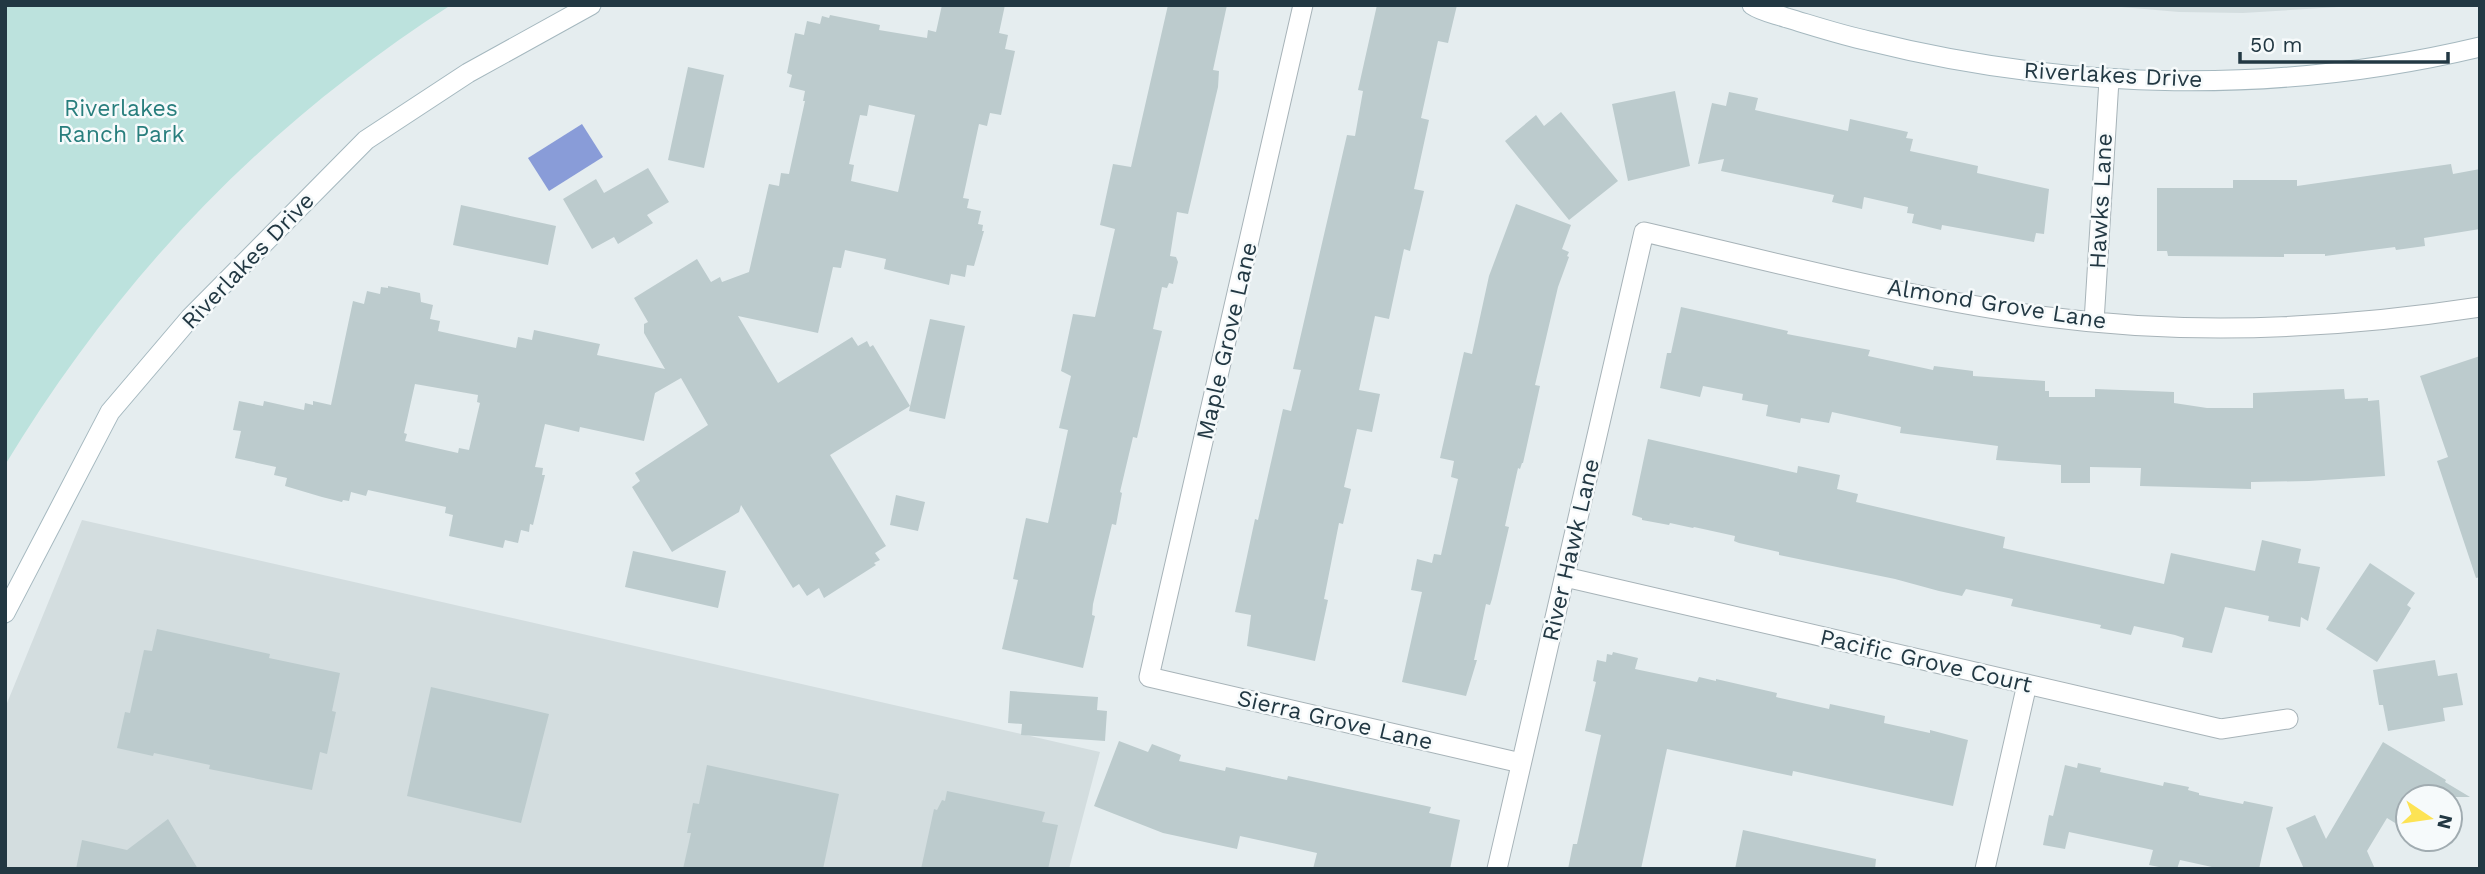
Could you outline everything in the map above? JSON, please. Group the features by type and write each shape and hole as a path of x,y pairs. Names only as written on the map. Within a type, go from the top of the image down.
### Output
{"street":[{"name":"Riverlakes Drive","path":"5,613 110,412 190,317 366,140 468,73 591,5"},
{"name":"Maple Grove Lane","path":"1149,677 1303,5"},
{"name":"Riverlakes Drive","path":"1752,5 1839,34 1925,55 2034,73 2109,80 2197,82 2286,78 2374,68 2480,47"},
{"name":"Hawks Lane","path":"2094,322 2109,80"},
{"name":"Almond Grove Lane","path":"1644,232 1947,301 2094,322 2192,328 2296,327 2401,319 2480,307"},
{"name":"River Hawk Lane","path":"1497,869 1644,232"},
{"name":"Pacific Grove Court","path":"1565,577 2221,729 2288,719"},
{"name":"Sierra Grove Lane","path":"1149,677 1521,763"},
{"path":"1985,869 2028,684"}],"shaded area":[{"path":"2098,5 2371,5 2243,13 2179,12"},
{"path":"82,520 1100,752 1069,869 5,869 5,708"}],"green space":[{"name":"Riverlakes Ranch Park","path":"5,5 451,5 318,101 258,153 201,209 148,267 97,330 50,395 5,465"}],"water":[{"path":"582,124 603,157 549,191 528,158"}],"building":[{"path":"942,5 1005,5 999,33 1008,35 1005,49 1015,51 1001,115 990,113 987,126 979,124 963,198 969,199 967,208 981,211 978,224 983,225 984,231 974,266 967,265 965,277 951,274 949,285 884,269 886,259 845,250 841,268 833,267 818,333 738,316 778,383 852,337 858,346 867,341 870,347 873,345 910,406 830,455 886,546 875,553 880,560 874,563 876,565 824,598 819,588 807,596 799,584 793,588 741,505 739,512 672,552 632,487 640,481 635,473 708,425 681,378 655,393 644,441 580,427 579,432 545,424 535,467 543,468 542,475 545,475 533,525 530,524 529,532 521,530 518,543 505,540 503,548 449,536 453,515 445,513 446,507 368,490 366,496 351,492 349,501 342,502 285,486 287,478 274,475 276,467 235,458 241,431 233,430 239,401 263,406 264,401 304,410 305,403 313,405 313,401 331,405 353,301 364,304 367,291 380,294 381,287 420,293 421,302 433,305 430,319 440,321 438,331 516,348 518,337 532,340 534,330 600,344 597,355 665,369 644,333 644,324 648,322 634,298 697,259 711,282 720,277 722,282 749,272 769,184 779,186 781,173 789,174 805,101 805,91 789,87 792,75 787,73 795,33 804,35 807,21 820,24 822,16 829,18 830,15 880,25 879,30 927,38 928,30 936,32","holes":["869,105 915,115 898,192 851,181 854,165 849,164 860,115 867,116","415,384 478,395 477,402 480,403 469,450 459,448 458,453 405,441 407,434 404,433"]},
{"path":"1168,5 1227,5 1213,70 1219,71 1218,87 1188,214 1177,212 1170,256 1176,257 1178,262 1173,284 1169,283 1167,288 1162,287 1153,329 1162,331 1137,438 1133,437 1120,492 1122,493 1116,525 1112,524 1093,604 1092,615 1095,616 1083,668 1002,649 1018,580 1013,579 1026,518 1048,523 1068,430 1059,428 1071,376 1061,371 1073,314 1095,317 1115,229 1100,225 1113,164 1131,167"},
{"path":"1377,5 1457,5 1448,43 1438,41 1421,118 1429,120 1414,189 1424,191 1410,251 1404,249 1389,319 1375,316 1359,390 1380,394 1372,432 1357,429 1344,487 1351,489 1343,524 1339,523 1324,599 1328,600 1315,661 1247,646 1251,615 1235,612 1283,409 1291,411 1301,370 1293,369 1347,135 1355,136 1363,91 1358,90"},
{"path":"688,67 724,75 704,168 668,160"},
{"path":"1675,91 1690,166 1628,181 1612,104"},
{"path":"1729,92 1758,98 1755,110 1848,131 1850,119 1908,132 1906,138 1913,139 1910,151 1978,166 1977,173 2049,189 2044,234 2036,233 2034,242 1942,225 1941,230 1912,223 1914,214 1907,213 1908,207 1864,197 1862,209 1832,202 1834,195 1721,171 1724,159 1698,164 1712,103 1726,106"},
{"path":"1561,112 1618,181 1569,220 1505,141 1536,115 1544,126"},
{"path":"2451,164 2453,174 2480,169 2480,229 2424,238 2425,246 2325,256 2284,254 2284,257 2168,256 2167,251 2157,251 2157,188 2233,188 2233,180 2297,180 2297,186"},
{"path":"648,168 669,202 647,215 653,223 618,244 614,237 592,249 563,199 596,179 604,193"},
{"path":"1516,204 1571,225 1562,249 1569,252 1569,257 1558,287 1535,385 1540,386 1523,463 1520,469 1518,468 1505,526 1509,527 1492,599 1490,605 1486,604 1474,660 1477,660 1466,696 1402,682 1422,592 1411,590 1417,559 1432,563 1434,554 1441,555 1458,479 1451,477 1454,461 1440,458 1464,352 1472,354 1489,276"},
{"path":"461,205 556,226 548,265 453,245"},
{"path":"1681,307 1788,331 1787,334 1870,350 1868,356 1933,370 1934,366 1973,371 1973,376 2045,381 2045,391 2049,391 2049,397 2095,397 2095,389 2174,392 2174,403 2207,408 2253,408 2253,393 2344,389 2345,399 2379,400 2385,476 2251,482 2251,489 2140,486 2141,468 2090,467 2090,483 2061,483 2061,465 1996,460 1998,446 1900,433 1901,427 1832,412 1829,423 1801,418 1800,423 1766,416 1768,405 1742,400 1743,394 1703,386 1700,397 1660,388"},
{"path":"930,319 965,326 945,419 909,411"},
{"path":"2480,356 2480,577 2476,578 2437,461 2448,457 2420,376"},
{"path":"1648,439 1797,473 1798,466 1840,475 1837,489 1858,494 1856,502 2005,537 2003,548 2164,584 2171,553 2255,571 2262,540 2301,549 2298,563 2320,567 2308,621 2301,617 2300,627 2268,621 2269,616 2225,607 2212,653 2182,647 2184,638 2175,635 2134,626 2131,635 2100,628 2101,625 2011,606 2013,599 1966,589 1962,596 1779,555 1779,552 1734,541 1735,536 1642,520 1632,515"},
{"path":"896,495 925,502 918,531 890,525"},
{"path":"633,551 726,571 718,608 625,587"},
{"path":"2370,563 2415,593 2407,605 2411,608 2377,662 2326,629"},
{"path":"157,629 270,654 269,658 340,673 332,711 336,712 327,754 320,752 312,790 209,769 210,765 117,748 125,712 130,713 144,650 152,651"},
{"path":"1613,652 1638,658 1635,669 1697,682 1699,677 1716,679 1777,693 1776,697 1829,709 1830,704 1885,716 1884,723 1930,733 1930,730 1968,740 1953,806 1793,771 1792,776 1667,749 1641,869 1568,869 1573,844 1577,844 1601,735 1585,731 1596,682 1593,681 1597,660 1606,662 1607,654 1612,655"},
{"path":"2435,660 2438,676 2457,673 2463,705 2443,708 2445,721 2388,731 2383,705 2379,705 2373,670"},
{"path":"431,687 549,714 521,823 407,796"},
{"path":"1010,691 1098,697 1097,710 1107,711 1105,741 1021,735 1022,724 1008,723"},
{"path":"1119,741 1148,752 1152,744 1181,755 1179,761 1225,771 1226,767 1287,780 1288,776 1431,807 1429,813 1460,820 1450,869 1313,869 1317,853 1240,836 1237,849 1163,833 1094,806"},
{"path":"2383,742 2446,780 2447,783 2394,783 2394,822 2387,818 2367,851 2375,869 2304,869 2286,828 2315,815 2326,839"},
{"path":"2078,763 2101,768 2100,772 2163,786 2164,782 2189,787 2188,790 2199,795 2273,807 2259,869 2221,869 2180,860 2177,869 2169,869 2149,865 2153,850 2069,832 2065,849 2043,845 2049,815 2053,816 2065,765 2077,768"},
{"path":"707,765 839,794 823,869 683,869 691,833 687,833 693,803 699,804"},
{"path":"947,791 1045,812 1042,822 1058,825 1048,869 921,869 934,809 937,810 942,800 945,801"},
{"path":"168,819 198,869 76,869 82,840 127,850"},
{"path":"1743,830 1876,859 1875,869 1735,869"}]}
